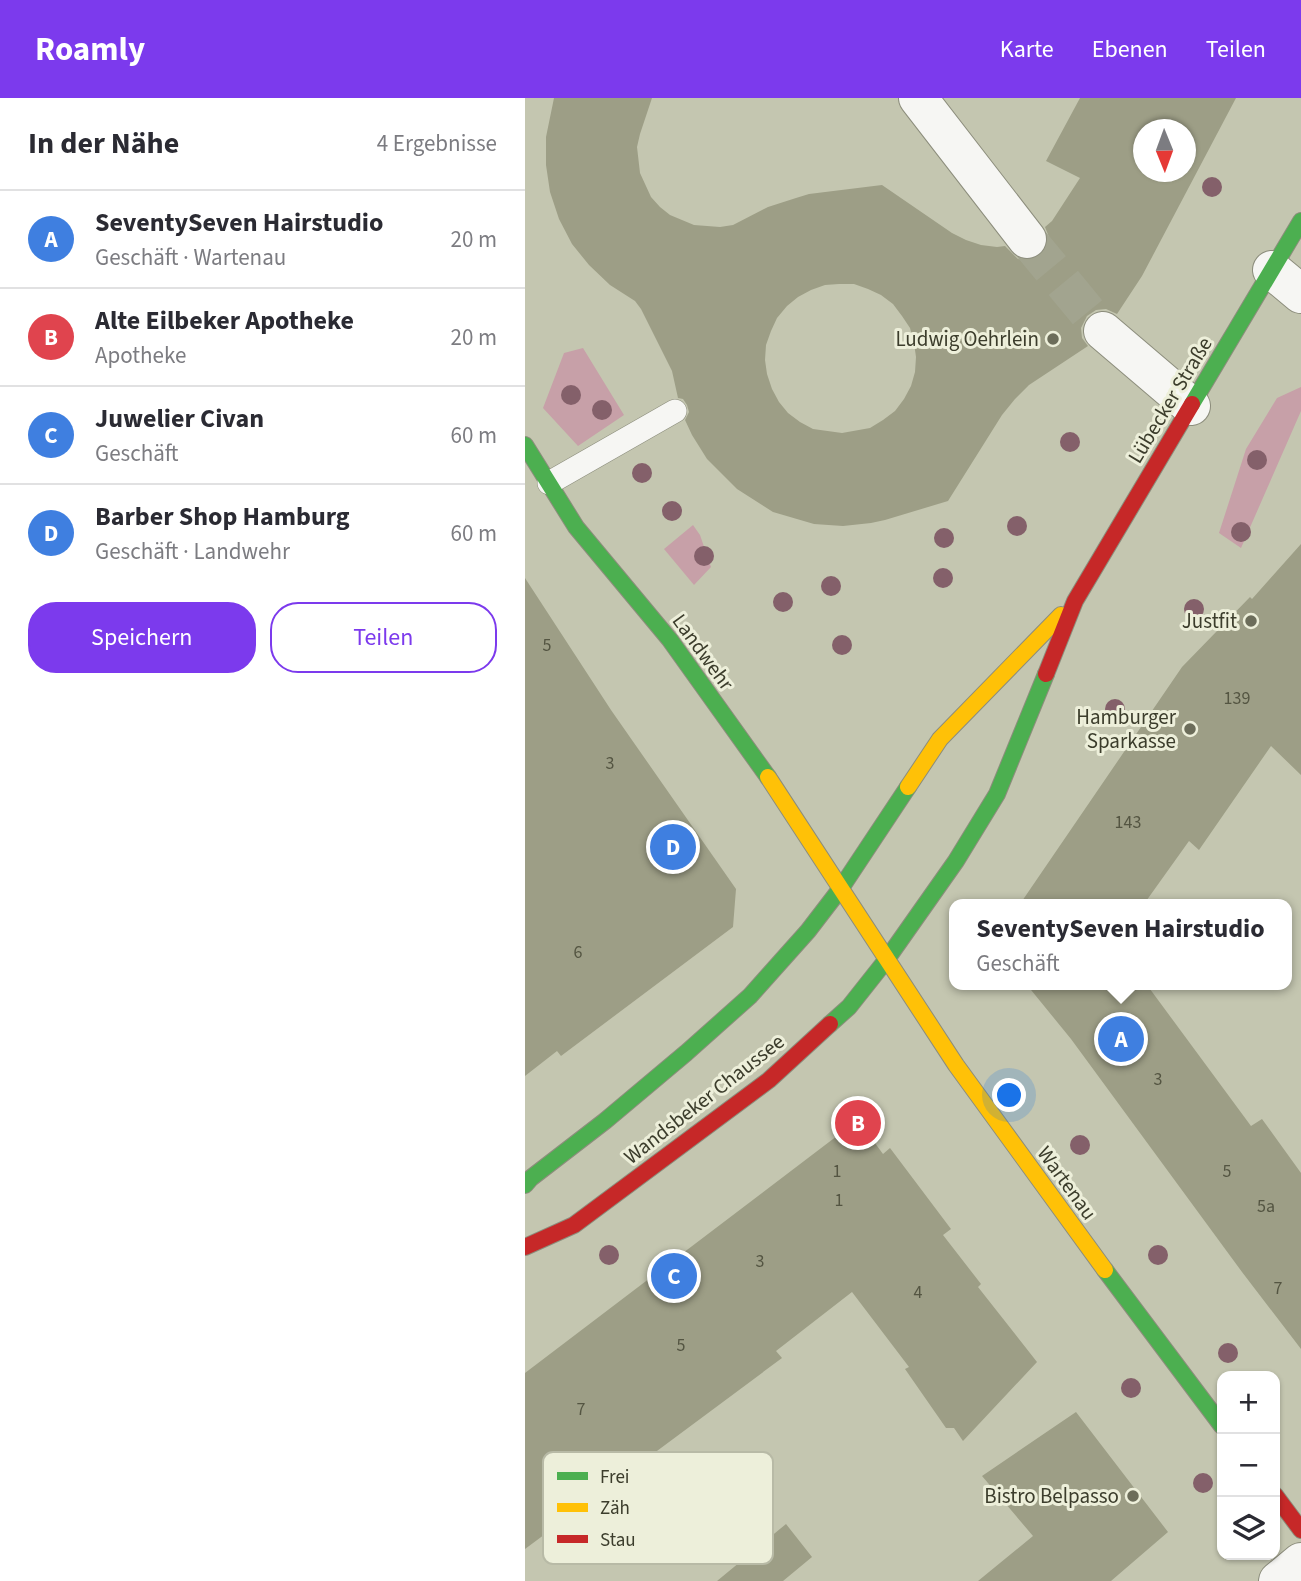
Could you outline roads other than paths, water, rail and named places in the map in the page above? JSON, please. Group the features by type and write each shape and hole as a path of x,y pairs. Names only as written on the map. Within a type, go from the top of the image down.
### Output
{"main road":[{"name":"Lübecker Straße","path":"887,959 957,861 997,794 1075,601 1301,221"},
{"name":"Landwehr","path":"525,445 576,527 670,640 772,783 887,959"},
{"name":"Lübecker Straße","path":"841,888 940,739 1075,601"},
{"name":"Wandsbeker Chaussee","path":"525,1185 636,1096 750,996 808,931 841,888"},
{"name":"Wandsbeker Chaussee","path":"525,1247 574,1225 769,1080 849,1007 887,959"},
{"name":"Wartenau","path":"887,959 956,1065 1217,1419"},
{"path":"1276,1497 1301,1530"}],"street":[{"path":"918,98 1027,239"},
{"path":"1272,270 1301,294"},
{"path":"1103,331 1191,406"},
{"path":"1278,1581 1301,1562"}],"lane":[{"path":"549,483 675,411"}],"tunnel":[{"path":"1027,239 1103,331"}],"place":[{"name":"Ludwig Oehrlein","path":"1053,339"},
{"name":"Justfit","path":"1251,621"},
{"name":"Hamburger Sparkasse","path":"1190,729"},
{"name":"Barber Shop Hamburg","path":"673,847"},
{"name":"SeventySeven Hairstudio","path":"1121,1039"},
{"name":"Alte Eilbeker Apotheke","path":"858,1123"},
{"name":"Juwelier Civan","path":"674,1276"},
{"name":"Bistro Belpasso","path":"1133,1496"}]}
